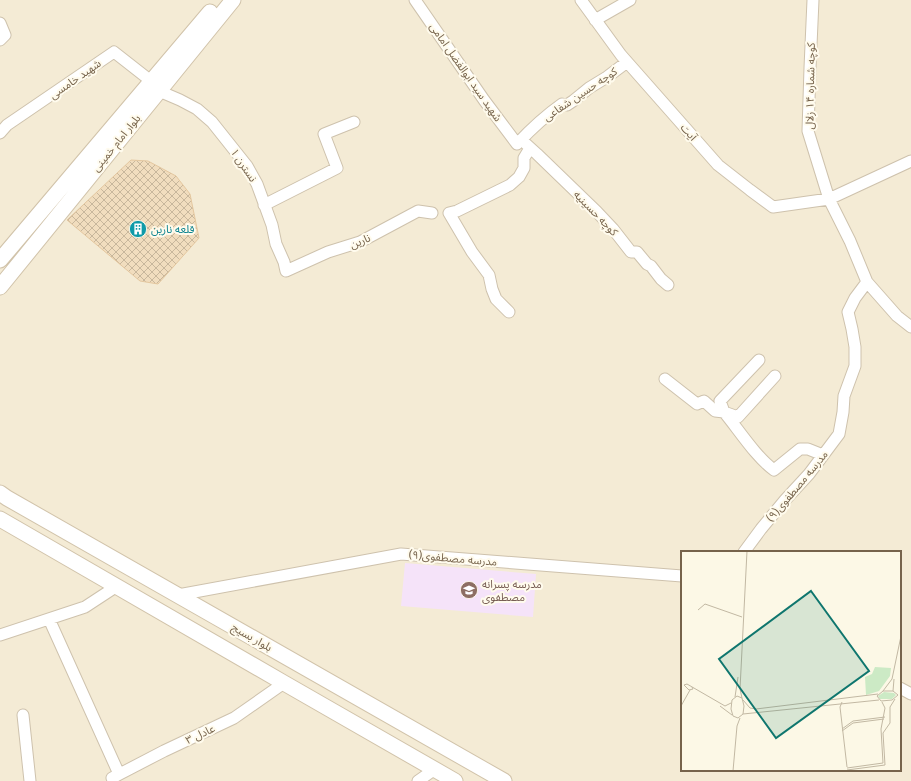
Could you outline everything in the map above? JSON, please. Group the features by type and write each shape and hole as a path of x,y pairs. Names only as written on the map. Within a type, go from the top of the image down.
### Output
{"main road":[{"name":"بلوار امام خمینی","path":"0,287 220,0"},
{"name":"بلوار امام خمینی","path":"0,260 233,0"},
{"name":"بلوار بسیج","path":"2,496 504,781"},
{"path":"0,519 455,781"}],"street":[{"name":"شهید سید ابوالفضل امامی","path":"415,0 484,100 519,142"},
{"name":"آیت","path":"581,0 621,55 718,165 773,207 829,199 911,161"},
{"path":"595,20 630,0"},
{"name":"کوچه شماره ۱۴ زلال","path":"813,0 808,132 829,199 867,282 897,316 911,327"},
{"path":"0,23 5,35 0,40"},
{"name":"شهید خامسی","path":"0,133 7,125 114,52 155,86"},
{"name":"کوچه حسین شفاعی","path":"519,142 545,116 562,104 567,105 574,101 589,88 627,62"},
{"name":"نسترن ۱","path":"155,86 196,109 212,122 247,166 258,184 272,225 276,244 284,262 286,271"},
{"path":"264,205 337,168 324,134 354,122"},
{"name":"کوچه حسینیه","path":"519,142 530,148 597,212 631,252 637,252 668,285"},
{"path":"509,312 496,299 489,275 472,252 449,213 457,211 510,185 522,173 524,168 524,158 530,148"},
{"name":"نارین","path":"286,271 328,252 360,242 418,211 432,213"},
{"name":"مدرسه مصطفوی(۹)","path":"745,551 785,500 809,474 839,434 844,396 855,366 855,347 848,312 855,298 867,282"},
{"path":"759,360 720,401 724,412 767,465 774,470 800,449 808,449 823,455"},
{"path":"665,379 697,404 704,401 715,411 724,412 738,417 775,376"},
{"name":"مدرسه مصطفوی(۹)","path":"178,595 401,554 681,576"},
{"path":"0,634 85,607 117,586"},
{"path":"49,619 119,774 109,780"},
{"name":"عادل ۳","path":"109,780 164,751 234,718 284,683"},
{"path":"901,689 911,694"},
{"path":"22,715 30,781"},
{"path":"418,781 435,769"}],"shaded area":[{"path":"0,0 911,0 911,781 0,781"},
{"name":"مدرسه پسرانه مصطفوی","path":"405,563 536,574 533,617 401,606"}],"building":[{"name":"قلعه نارین","path":"131,160 148,161 176,176 190,194 199,238 158,284 140,281 67,220"}],"place":[{"name":"قلعه نارین","path":"138,229"},
{"name":"مدرسه پسرانه مصطفوی","path":"469,590"}]}
